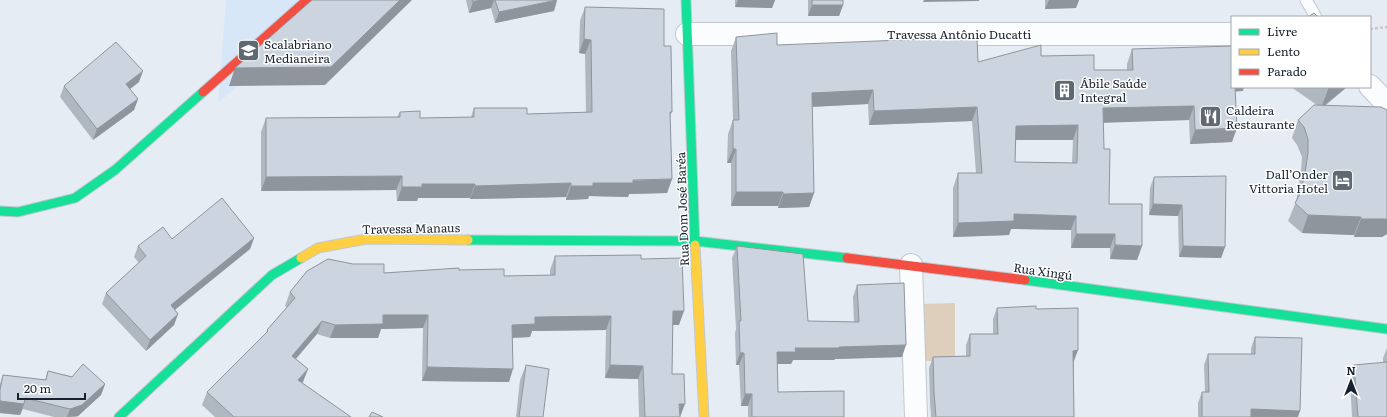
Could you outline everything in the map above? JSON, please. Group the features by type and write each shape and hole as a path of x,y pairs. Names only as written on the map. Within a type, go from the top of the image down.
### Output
{"street":[{"path":"0,211 18,212 74,198 115,170 307,0"},
{"name":"Rua Dom José Baréa","path":"686,0 695,241 704,417"},
{"name":"Travessa Antônio Ducatti","path":"687,34 1231,34"},
{"path":"1371,87 1387,104"},
{"name":"Travessa Manaus","path":"119,417 272,276 318,248 366,239 695,241"},
{"name":"Rua Xingú","path":"695,241 911,265 1387,329"},
{"path":"911,265 916,417"}],"lane":[{"path":"1306,0 1315,16"}],"path":[{"path":"1371,29 1387,27"}],"shaded area":[{"name":"Scalabriano Medianeira","path":"226,0 335,0 218,103"},
{"path":"955,303 955,361 921,361 920,304"}],"building":[{"path":"312,0 400,0 331,67 235,68"},
{"path":"495,0 557,0 499,12"},
{"path":"812,0 843,0 843,5 812,5"},
{"path":"585,7 664,9 664,46 671,46 672,112 670,112 672,179 633,180 633,183 593,183 593,186 571,186 571,183 475,186 475,184 422,184 422,187 402,187 402,176 266,177 266,118 400,117 400,112 420,111 420,118 474,117 474,108 527,108 527,114 592,112 591,40 584,39"},
{"path":"1314,13 1317,16 1310,16"},
{"path":"777,33 777,45 977,37 978,62 1041,45 1041,56 1094,55 1094,70 1133,70 1132,49 1231,46 1231,88 1235,88 1237,128 1195,130 1194,106 1103,108 1104,149 1110,149 1109,204 1142,204 1142,246 1115,245 1115,234 1076,234 1076,216 1014,214 1014,221 958,223 958,173 982,173 977,107 874,111 873,90 812,93 814,193 783,194 783,192 736,192 736,149 733,149 733,120 739,120 736,37","holes":["1078,125 1077,163 1015,162 1016,126"]},
{"path":"116,42 143,71 126,84 138,99 97,129 64,86"},
{"name":"Dall’Onder Vittoria Hotel","path":"1314,105 1381,107 1387,110 1387,219 1361,219 1361,217 1308,215 1295,203 1300,194 1308,153 1308,139 1304,127 1298,120"},
{"path":"1226,176 1225,247 1183,246 1182,205 1153,204 1154,177"},
{"path":"222,198 254,238 171,305 178,314 150,340 106,293 146,256 138,246 163,227 172,239"},
{"path":"737,246 803,254 808,321 859,322 857,285 904,283 906,345 795,348 796,352 777,352 778,392 844,391 844,417 752,417 752,394 745,394 744,353 740,353 739,321 741,321"},
{"path":"641,255 641,259 682,258 684,311 673,311 672,374 684,374 685,404 679,404 680,417 645,417 643,366 610,365 611,316 535,317 535,324 512,325 513,369 427,367 428,315 383,315 383,324 335,325 322,321 292,356 308,369 298,380 351,417 234,417 207,392 268,331 267,330 295,298 290,292 307,271 328,259 353,264 384,264 384,273 459,268 459,270 504,269 504,276 555,275 555,256"},
{"path":"1036,306 1036,309 1078,308 1078,350 1073,351 1074,417 936,417 933,357 970,356 970,334 998,334 997,308"},
{"path":"1255,337 1302,338 1300,411 1251,409 1251,417 1202,417 1202,392 1209,392 1208,354 1255,354"},
{"path":"1387,362 1387,417 1358,417 1354,365"},
{"path":"83,364 105,384 82,405 70,409 25,398 24,404 0,401 0,390 3,375 46,380 48,371 72,377"},
{"path":"526,365 549,369 543,417 519,417"},
{"path":"372,412 383,417 369,417"}],"traffic: fast":[{"path":"686,0 695,245"},
{"path":"0,211 18,212 75,198 115,170 203,92"},
{"path":"468,240 695,241 847,258"},
{"path":"119,417 272,275 301,258"},
{"path":"1025,280 1387,329"}],"traffic: slow":[{"path":"301,258 318,248 366,239 468,240"},
{"path":"695,245 704,417"}],"traffic: jam":[{"path":"203,92 307,0"},
{"path":"847,258 1025,280"}],"place":[{"name":"Scalabriano Medianeira","path":"249,51"},
{"name":"Ábile Saúde Integral","path":"1065,90"},
{"name":"Caldeira Restaurante","path":"1210,117"},
{"name":"Dall’Onder Vittoria Hotel","path":"1343,181"}]}
